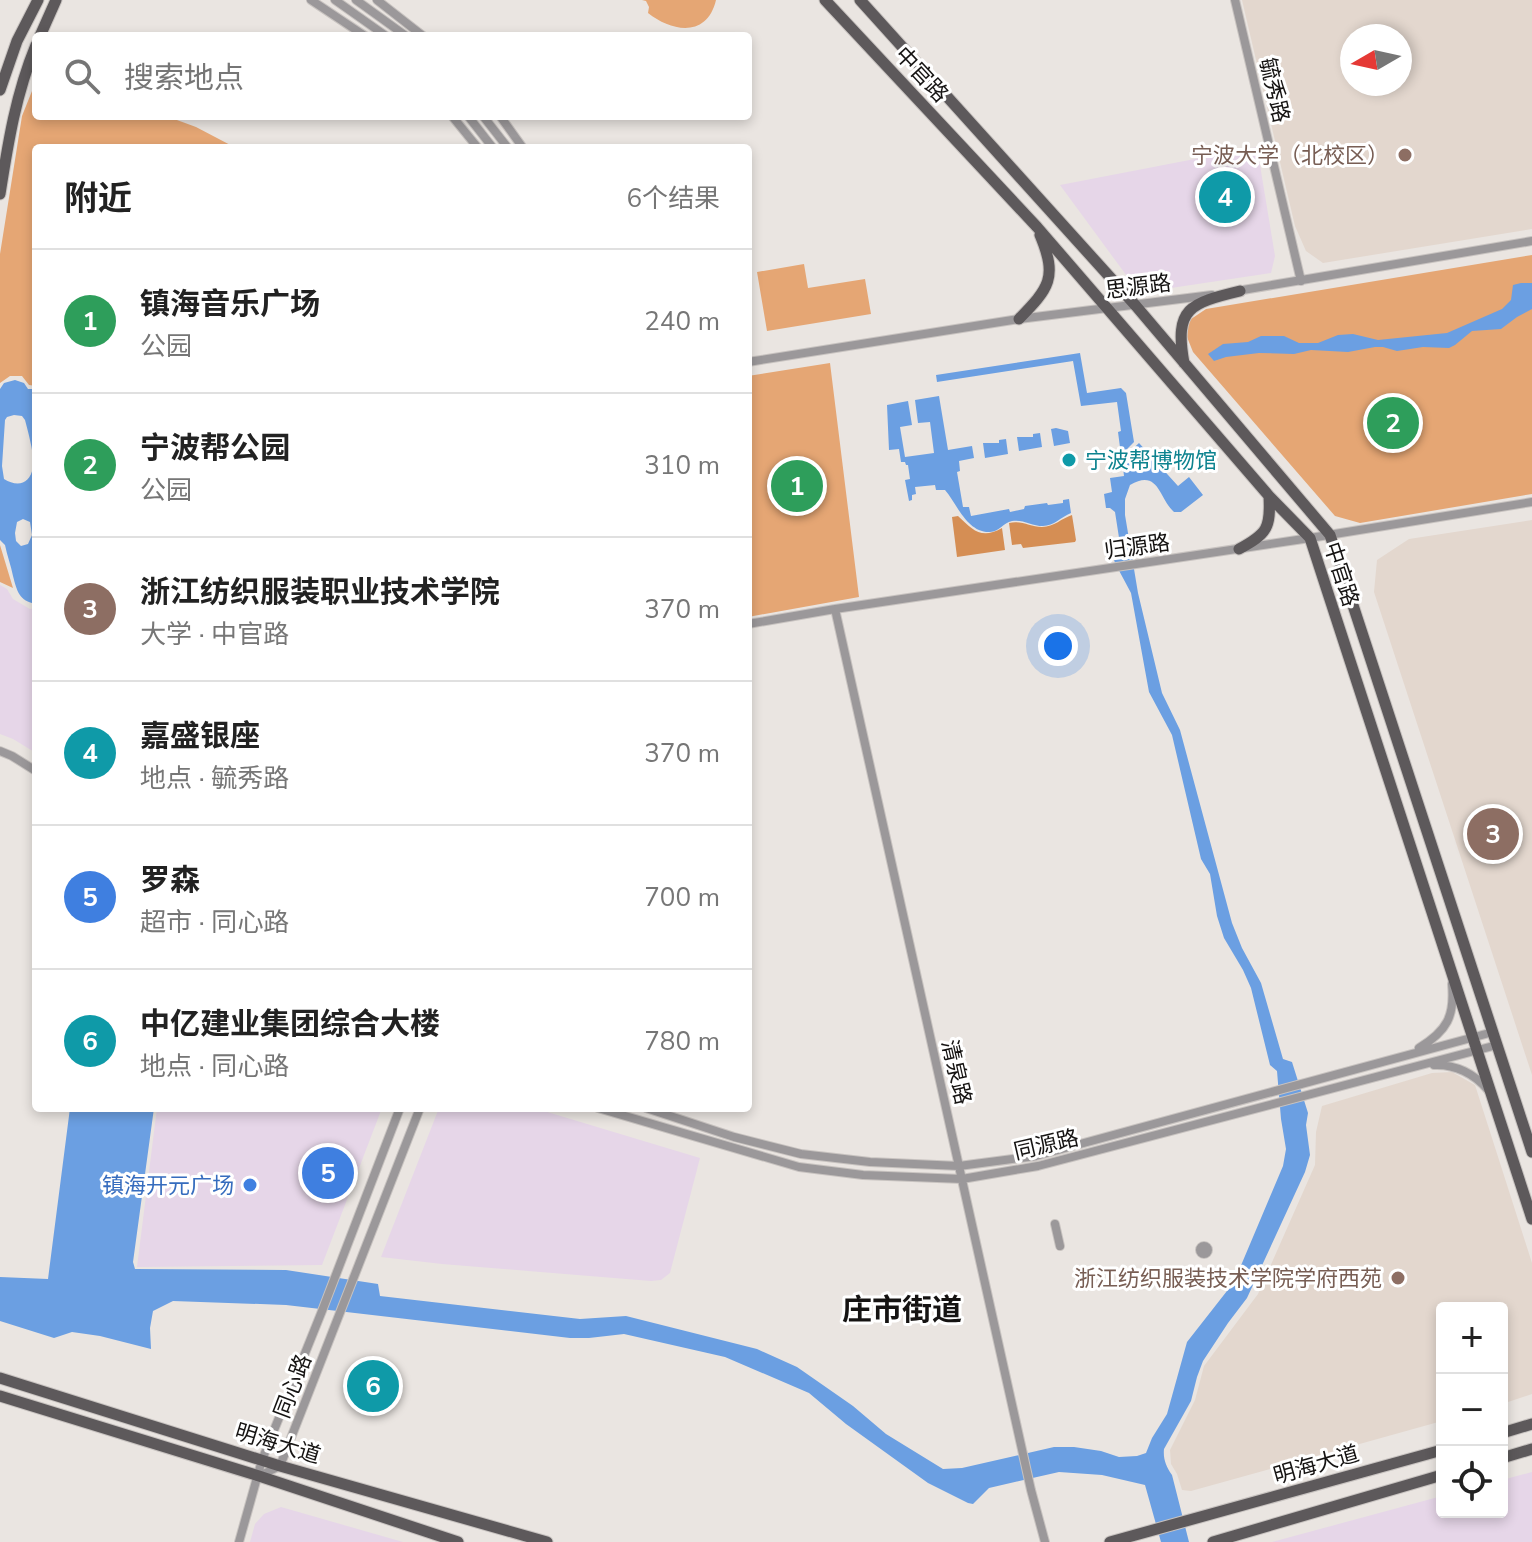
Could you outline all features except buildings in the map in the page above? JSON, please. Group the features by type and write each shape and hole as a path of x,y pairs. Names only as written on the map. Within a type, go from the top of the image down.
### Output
{"main road":[{"path":"0,90 17,41 38,0"},
{"path":"42,32 56,0"},
{"name":"中官路","path":"825,0 1037,227 1269,496 1310,538 1532,1219"},
{"name":"中官路","path":"860,0 1136,306 1330,535 1532,1152"},
{"path":"0,194 12,121 32,56"},
{"path":"1019,319 1045,293 1050,271 1037,227"},
{"path":"1184,363 1180,332 1188,311 1211,298 1240,291"},
{"path":"1239,549 1257,539 1265,529 1270,515 1269,496"},
{"name":"明海大道","path":"0,1378 280,1466 547,1542"},
{"name":"明海大道","path":"0,1396 259,1476 458,1542"},
{"path":"1508,1431 1531,1424"},
{"path":"1508,1456 1532,1449"},
{"name":"明海大道","path":"1110,1542 1436,1452"},
{"name":"明海大道","path":"1213,1542 1436,1477"}],"street":[{"path":"311,0 359,32"},
{"path":"335,0 380,32"},
{"path":"356,0 400,32"},
{"path":"377,0 418,32"},
{"name":"毓秀路","path":"1235,0 1301,281"},
{"path":"455,120 475,144"},
{"path":"471,120 490,144"},
{"path":"486,120 505,144"},
{"path":"503,120 520,144"},
{"name":"思源路","path":"752,361 1019,319 1240,291 1532,241"},
{"name":"归源路","path":"752,623 1532,502"},
{"name":"清泉路","path":"835,609 1045,1542"},
{"path":"0,751 32,768"},
{"path":"1409,1055 1441,1032 1447,1023 1453,1009 1451,971"},
{"name":"同源路","path":"658,1112 734,1137 801,1154 870,1162 959,1166 1036,1156 1493,1032"},
{"name":"同源路","path":"612,1112 799,1167 863,1175 962,1179 1038,1166 1497,1045"},
{"path":"1413,1067 1442,1065 1459,1069 1474,1076 1492,1095"},
{"name":"同心路","path":"239,1542 262,1460 398,1112"},
{"name":"同心路","path":"280,1466 418,1112"},
{"path":"1055,1224 1060,1246"},
{"path":"259,1476 280,1466"}],"shaded area":[{"path":"642,0 716,0 705,21 688,28 657,19 648,13 649,7"},
{"name":"宁波大学（北校区）","path":"1242,0 1532,0 1532,229 1323,263 1306,251 1295,226"},
{"path":"32,91 32,120 177,120 228,144 32,144 32,385 22,376 10,376 0,383 0,254 22,116"},
{"path":"1257,147 1275,256 1271,273 1151,291 1132,283 1060,185"},
{"path":"1532,255 1532,494 1360,523 1335,516 1193,352 1187,337 1188,321 1206,309"},
{"path":"804,264 808,288 865,279 871,314 767,331 757,272"},
{"path":"830,363 859,597 752,616 752,375"},
{"path":"1072,515 1075,542 1023,548 1021,544 1012,545 1009,523 1046,527"},
{"path":"958,516 978,532 995,532 1002,528 1005,550 957,557 952,517"},
{"path":"1532,520 1532,1075 1374,592 1377,560 1409,539"},
{"path":"0,545 13,588 0,582"},
{"path":"0,585 7,589 13,599 32,609 32,751 0,734"},
{"name":"浙江纺织服装技术学院学府西苑","path":"1452,1072 1475,1085 1532,1263 1532,1394 1508,1402 1508,1302 1436,1302 1436,1423 1191,1491 1182,1490 1171,1464 1170,1450 1195,1400 1204,1366 1258,1294 1315,1165 1316,1132 1322,1106 1432,1073"},
{"name":"镇海开元广场","path":"156,1112 380,1112 322,1265 137,1267"},
{"path":"437,1112 547,1112 700,1158 670,1273 661,1280 381,1257"},
{"path":"1532,1472 1532,1542 1272,1542 1436,1498 1436,1518 1508,1518 1508,1478"},
{"path":"281,1507 403,1542 250,1542 255,1524 264,1514"}],"water":[{"path":"1532,283 1532,309 1501,329 1472,331 1449,348 1423,347 1397,351 1375,347 1348,352 1311,350 1294,354 1259,353 1214,361 1208,354 1223,344 1248,342 1261,336 1284,336 1299,343 1318,343 1338,335 1353,334 1378,340 1447,333 1502,309 1511,300 1513,285"},
{"path":"1080,353 1087,393 1121,388 1126,393 1134,442 1121,455 1117,402 1081,406 1073,361 937,382 936,375"},
{"path":"15,380 32,389 32,453 25,420 22,416 7,417 2,466 4,479 14,483 26,481 32,468 32,535 32,602 20,594 5,545 0,540 0,389 4,383","holes":["23,519 30,522 32,535 28,544 21,546 16,541 17,522"]},
{"path":"939,396 948,450 972,446 974,458 959,461 960,471 957,472 963,507 969,507 971,516 1063,503 1063,500 1069,499 1071,513 1047,526 1012,521 990,532 969,523 945,490 936,490 935,485 915,487 916,494 909,501 905,480 910,479 908,465 901,462 899,449 889,450 887,405 908,401 912,425 900,427 905,457 934,453 930,422 918,423 915,400"},
{"path":"1051,429 1068,431 1070,443 1054,446"},
{"path":"1040,433 1042,447 1019,451 1017,437 1033,437 1033,434"},
{"path":"1006,439 1008,454 985,458 983,443 999,443 999,440"},
{"path":"1139,443 1178,486 1189,477 1203,495 1181,512 1174,512 1153,483 1147,480 1130,485 1125,499 1125,515 1138,593 1162,693 1180,730 1232,923 1261,983 1283,1059 1292,1062 1308,1113 1306,1125 1310,1155 1305,1172 1247,1298 1203,1361 1191,1401 1164,1449 1189,1542 1161,1542 1145,1485 1102,1475 1059,1472 989,1488 973,1504 968,1503 928,1483 846,1424 809,1393 725,1357 624,1334 570,1338 286,1305 173,1301 153,1311 151,1349 72,1332 54,1338 0,1321 0,1277 48,1279 69,1112 153,1112 133,1262 135,1269 286,1270 378,1284 380,1296 580,1319 626,1316 757,1349 797,1367 853,1406 886,1434 943,1469 962,1468 1054,1447 1101,1451 1119,1457 1146,1453 1167,1414 1187,1342 1234,1282 1283,1166 1286,1149 1277,1071 1270,1065 1251,988 1224,938 1217,916 1210,874 1201,859 1172,735 1149,692 1131,593 1110,546 1120,544 1115,512 1106,508 1104,494 1112,492 1110,478 1124,476 1122,459"}],"place":[{"name":"宁波大学（北校区）","path":"1405,155"},
{"name":"嘉盛银座","path":"1225,197"},
{"name":"宁波帮公园","path":"1393,423"},
{"name":"宁波帮博物馆","path":"1069,460"},
{"name":"镇海音乐广场","path":"797,486"},
{"name":"浙江纺织服装职业技术学院","path":"1493,834"},
{"name":"罗森","path":"328,1173"},
{"name":"镇海开元广场","path":"250,1185"},
{"name":"浙江纺织服装技术学院学府西苑","path":"1398,1278"},
{"name":"中亿建业集团综合大楼","path":"373,1386"}],"district":[{"name":"庄市街道","path":"902,1310"}]}
